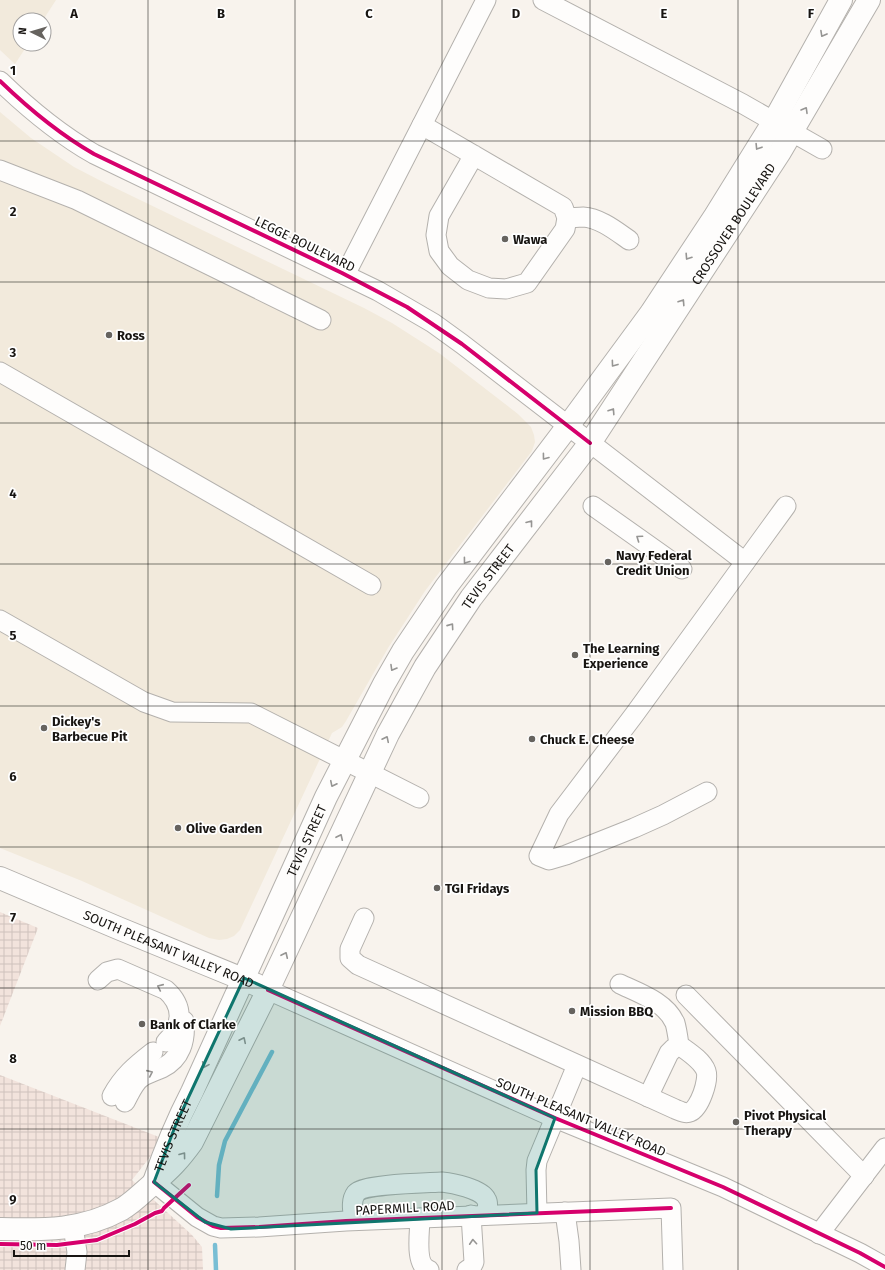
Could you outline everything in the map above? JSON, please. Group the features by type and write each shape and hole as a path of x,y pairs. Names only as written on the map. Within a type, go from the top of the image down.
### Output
{"main road":[{"name":"CROSSOVER BOULEVARD","path":"590,444 783,126 841,0"},
{"name":"CROSSOVER BOULEVARD","path":"568,426 651,313 715,216 783,126 869,0"},
{"name":"TEVIS STREET","path":"154,1182 176,1124 344,761 384,684 424,618 446,587 568,426"},
{"name":"TEVIS STREET","path":"154,1182 178,1161 192,1142 206,1117 395,722 425,667 471,598 590,444"},
{"name":"SOUTH PLEASANT VALLEY ROAD","path":"0,878 118,928 244,978 268,990"},
{"path":"0,1229 37,1230 73,1227 98,1219 123,1208 138,1197 154,1182"}],"street":[{"path":"345,275 486,0"},
{"path":"543,0 743,104 822,149"},
{"name":"LEGGE BOULEVARD","path":"0,81 42,119 94,154 345,275 407,307 462,344 745,562"},
{"path":"422,125 474,155 563,207 567,218 565,229 527,283 506,289 489,288 468,280 450,266 439,251 436,235 438,216 474,155"},
{"path":"0,170 77,200 321,320"},
{"path":"567,218 584,217 600,222 617,231 629,240"},
{"path":"0,372 371,585"},
{"path":"593,506 682,569"},
{"path":"706,792 663,816 566,855 549,860 539,856 559,814 634,715 786,506"},
{"path":"0,620 144,702 172,712 251,713 419,798"},
{"path":"364,918 349,952 350,958 353,962 648,1097 683,1112 688,1113 694,1110 706,1086 708,1078 705,1069 698,1060 679,1045 675,1024 664,1008 654,1000 620,984"},
{"path":"98,980 107,972 118,969 166,990 175,999 178,1004 183,1015 183,1038 178,1055 172,1062 163,1068 142,1077 132,1089 119,1099 119,1084 124,1076 174,1035 180,1013 178,1004"},
{"name":"SOUTH PLEASANT VALLEY ROAD","path":"268,990 555,1118 723,1187 885,1267"},
{"path":"686,994 864,1176"},
{"path":"648,1097 669,1053 673,1048 679,1045"},
{"path":"537,1213 537,1161 577,1065"},
{"path":"819,1234 885,1148"},
{"name":"PAPERMILL ROAD","path":"154,1182 197,1217 213,1226 221,1228 259,1227 354,1220 671,1208 673,1270"},
{"path":"354,1220 352,1204 354,1195 364,1188 450,1182 483,1195 488,1203 479,1215 474,1262 469,1269"},
{"path":"565,1212 571,1270"},
{"path":"420,1218 419,1252 421,1263 424,1268 429,1270"},
{"path":"73,1227 78,1252 75,1270"}],"highlighted area":[{"path":"244,978 555,1118 536,1170 537,1213 231,1229 205,1222 154,1182 176,1124"}],"shaded area":[{"path":"0,0 56,0 48,12 12,12 12,52 23,52 15,64 0,50"},
{"path":"0,112 31,138 74,167 392,323 439,353 518,414 531,427 534,435 535,442 532,451 425,591 388,648 346,721 342,727 332,733 240,930 234,936 227,939 219,940 209,938 82,881 0,848"},
{"path":"0,912 38,928 0,1026"},
{"path":"0,1075 159,1137 150,1157 132,1180 192,1235 202,1247 203,1270 0,1270"}],"waterway":[{"path":"217,1196 219,1165 225,1141 272,1052"},
{"path":"215,1245 216,1270"}],"cycle path":[{"path":"0,81 45,120 94,154 342,273 407,307 462,344 590,443"},
{"path":"268,990 555,1118 723,1187 860,1253 885,1267"},
{"path":"154,1182 197,1217 213,1226 221,1228 346,1221 671,1208"},
{"path":"0,1244 57,1245 97,1240 162,1211 189,1185"}],"place":[{"name":"Wawa","path":"505,239"},
{"name":"Ross","path":"109,335"},
{"name":"Navy Federal Credit Union","path":"608,562"},
{"name":"The Learning Experience","path":"575,655"},
{"name":"Dickey's Barbecue Pit","path":"44,728"},
{"name":"Chuck E. Cheese","path":"532,739"},
{"name":"Olive Garden","path":"178,828"},
{"name":"TGI Fridays","path":"437,888"},
{"name":"Mission BBQ","path":"572,1011"},
{"name":"Bank of Clarke","path":"142,1024"},
{"name":"Pivot Physical Therapy","path":"736,1122"}]}
